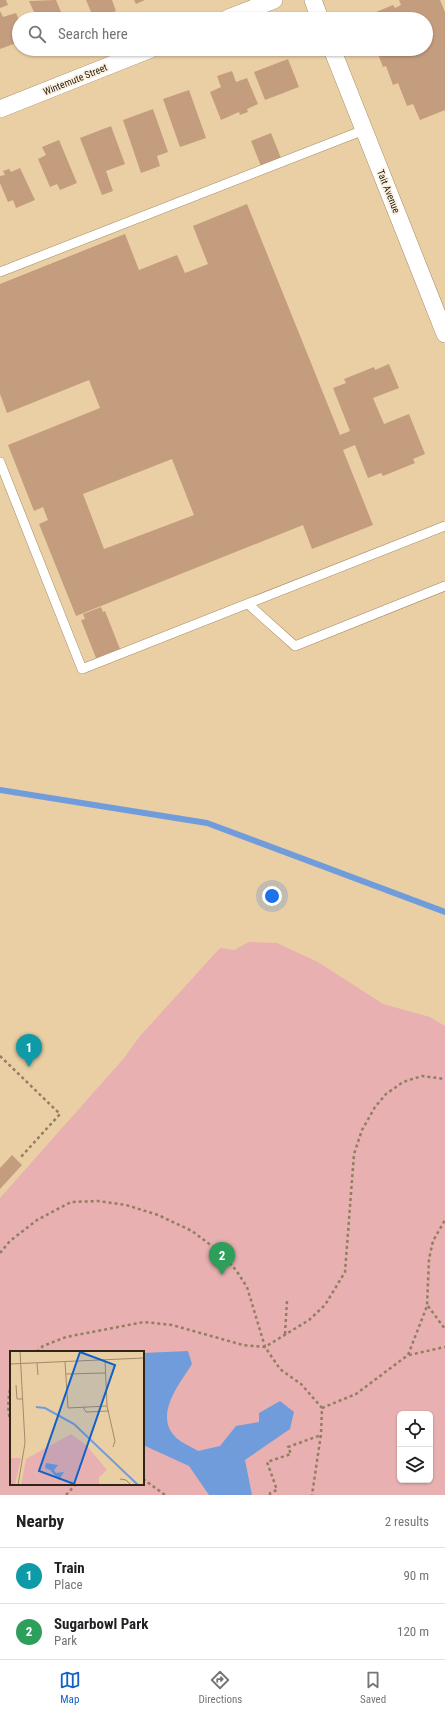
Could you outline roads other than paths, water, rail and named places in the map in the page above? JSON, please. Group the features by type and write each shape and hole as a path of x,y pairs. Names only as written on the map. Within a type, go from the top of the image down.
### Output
{"street":[{"path":"244,12 274,0"},
{"path":"313,0 317,12"},
{"name":"Wintemute Street","path":"0,109 133,56"},
{"name":"Tait Avenue","path":"335,56 445,334"}],"lane":[{"path":"0,272 364,130"},
{"path":"0,462 82,669 445,526"},
{"path":"248,604 295,646 445,586"}],"water":[{"path":"188,1351 192,1364 170,1402 167,1412 167,1422 171,1431 179,1440 198,1451 220,1446 236,1426 259,1422 259,1413 280,1401 294,1412 290,1429 245,1460 252,1495 209,1495 189,1466 144,1445 144,1353"}],"waterway":[{"path":"0,790 207,823 445,912"}],"place":[{"name":"Train","path":"29,1067"},
{"name":"Sugarbowl Park","path":"222,1275"}]}
